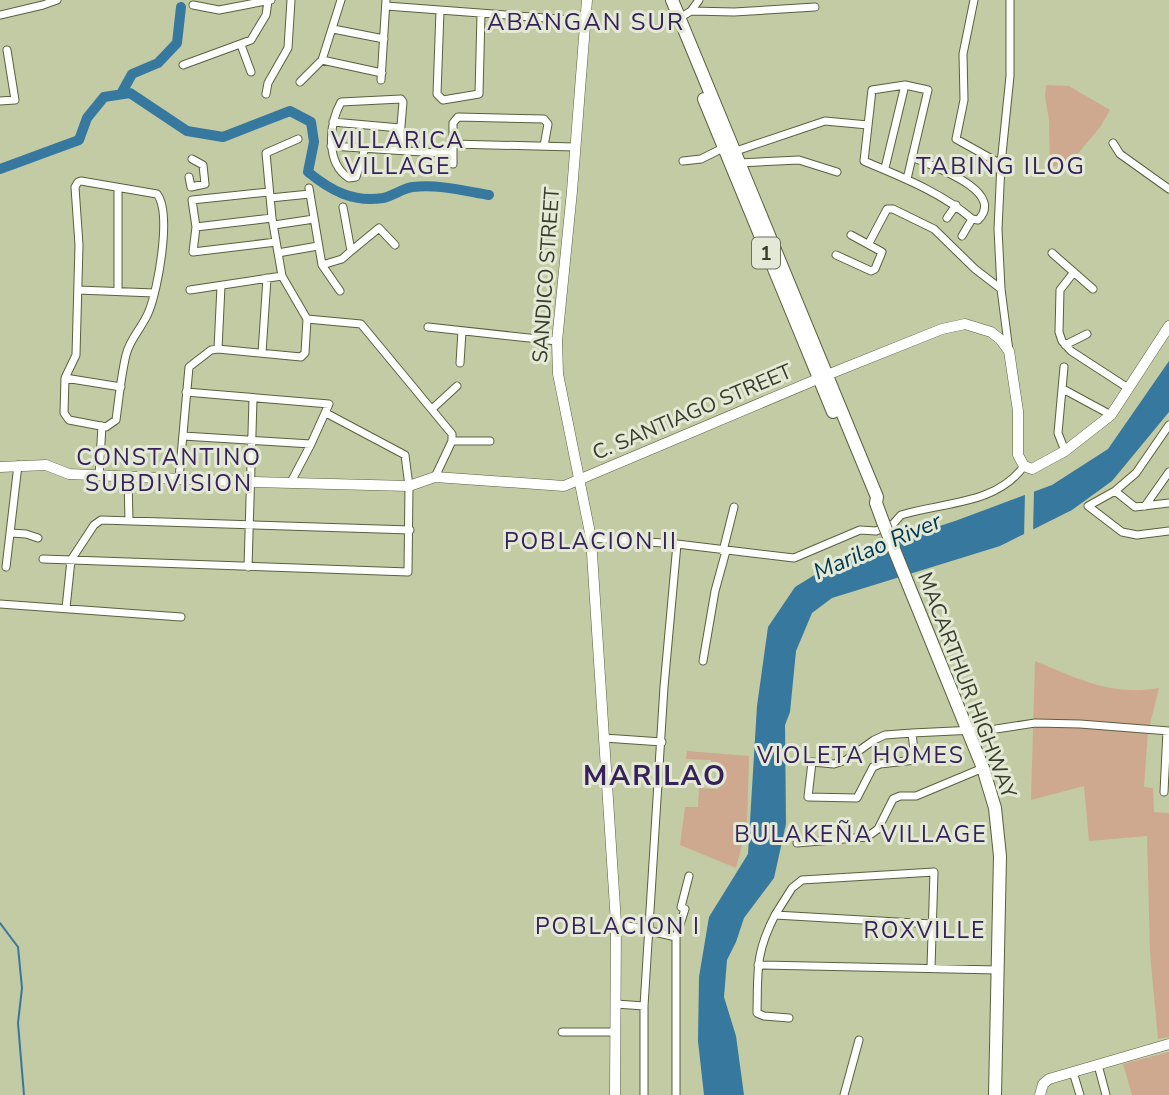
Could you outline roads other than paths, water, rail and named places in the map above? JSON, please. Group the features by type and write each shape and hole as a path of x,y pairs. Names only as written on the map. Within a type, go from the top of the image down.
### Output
{"highway":[{"name":"MACARTHUR HIGHWAY","path":"664,0 676,20 823,377 877,497 876,503 883,522 983,768 995,808 1000,840 995,1095"},
{"name":"MACARTHUR HIGHWAY","path":"672,0 676,20"}],"main road":[{"name":"SANDICO STREET","path":"587,0 557,341 558,374 591,538 616,923 615,1095"},
{"name":"C. SANTIAGO STREET","path":"435,477 564,486 823,377 959,324 971,324 985,329 1000,339 1009,351"},
{"path":"1009,351 1018,411 1018,455 1024,466 1032,469 1065,451 1111,415 1169,326"},
{"path":"0,467 46,465 69,474 410,486 435,477"},
{"path":"1040,1095 1047,1080 1169,1045"}],"street":[{"path":"0,15 57,0"},
{"path":"183,65 251,40 266,15 270,0 219,10 193,5"},
{"path":"266,94 268,83 288,48 291,0"},
{"path":"300,82 322,60 341,0"},
{"path":"676,20 691,11 699,0"},
{"path":"974,0 963,54 964,100 957,139 1001,164"},
{"path":"1009,351 1001,289 998,229 1010,76 1010,0"},
{"path":"322,60 382,76 386,3 440,11 585,21"},
{"path":"691,11 734,12 815,7"},
{"path":"440,11 437,94 443,100 478,94 481,14"},
{"path":"333,29 384,40"},
{"path":"240,45 251,72"},
{"path":"0,101 15,100 7,50"},
{"path":"885,168 905,85"},
{"path":"907,179 912,157 928,89 905,85 872,90 863,159 956,205 972,219 978,220 984,214 984,199 979,191 912,157"},
{"path":"365,148 356,177 349,178 338,168 331,146 333,122 342,102 399,99 403,102 399,149"},
{"path":"453,164 454,119 544,119 548,124 544,146"},
{"path":"683,162 731,154 825,121 868,125"},
{"path":"333,122 400,128"},
{"path":"179,479 189,367 211,350 218,349 303,356 307,319 282,276 266,153 298,139"},
{"path":"1113,143 1120,154 1169,189"},
{"path":"453,144 575,148"},
{"path":"331,146 453,154"},
{"path":"731,154 799,160 837,173"},
{"path":"189,177 191,187 205,184 202,165 192,159"},
{"path":"81,181 154,192 161,199 164,237 154,293 148,313 127,353 116,420 104,427 66,419 64,413 65,378 76,355 78,290 76,184 81,181"},
{"path":"201,185 202,199"},
{"path":"118,188 118,291"},
{"path":"276,242 193,252 196,227 192,200 309,191 322,265 340,291"},
{"path":"947,218 956,205"},
{"path":"343,207 351,251"},
{"path":"869,243 887,209 893,209 934,229 975,269 1001,289"},
{"path":"196,227 314,219"},
{"path":"962,236 972,219"},
{"path":"322,265 342,259 379,228 395,244"},
{"path":"836,255 873,271 882,252 850,235"},
{"path":"278,253 318,246"},
{"path":"1052,253 1093,289"},
{"path":"1074,272 1060,290 1059,332 1065,345 1128,388"},
{"path":"190,290 282,276"},
{"path":"262,353 267,278"},
{"path":"218,349 221,286"},
{"path":"78,290 154,293"},
{"path":"307,319 361,324 432,409 452,434 452,441 435,477"},
{"path":"428,327 557,341"},
{"path":"460,363 462,331"},
{"path":"1065,345 1087,334"},
{"path":"1064,367 1058,433 1065,451"},
{"path":"65,378 121,387"},
{"path":"432,409 457,386"},
{"path":"1063,389 1111,415"},
{"path":"186,392 329,404 291,482"},
{"path":"248,566 253,398"},
{"path":"43,559 408,572 410,486 404,454 326,413"},
{"path":"1169,425 1136,473 1115,491 1088,506 1122,532 1137,535 1169,531"},
{"path":"101,475 104,427"},
{"path":"183,436 311,444"},
{"path":"452,441 491,441"},
{"path":"6,567 18,465"},
{"path":"591,538 677,544 794,558 860,530 876,531 893,524 901,515 985,495 1004,487 1016,478 1024,466"},
{"path":"1145,506 1169,472"},
{"path":"128,477 129,521"},
{"path":"1115,491 1135,507 1169,503"},
{"path":"704,661 715,591 734,507"},
{"path":"66,608 71,560 97,522 105,520 410,530"},
{"path":"11,533 38,538"},
{"path":"645,1095 644,1006 677,544"},
{"path":"0,604 181,617"},
{"path":"912,733 915,760 873,767 858,798 808,797 811,762 834,764 846,760 885,735 912,733 968,730 1005,729 1035,723 1168,731 1164,792"},
{"path":"604,738 662,742"},
{"path":"797,843 867,837 878,829 892,799 916,796 983,768"},
{"path":"789,1018 757,1013 758,965 763,939 775,915 792,888 802,880 934,873 931,967"},
{"path":"676,1095 676,937 685,909 681,908 689,876"},
{"path":"775,915 932,924"},
{"path":"616,923 676,937"},
{"path":"758,965 999,970"},
{"path":"616,1004 644,1006"},
{"path":"562,1032 615,1032"},
{"path":"844,1095 859,1040"},
{"path":"1098,1065 1106,1095"},
{"path":"1073,1072 1080,1095"}],"water":[{"path":"1169,361 1169,412 1112,481 1072,510 1000,546 832,598 812,613 796,651 790,712 785,725 786,824 774,878 744,918 727,960 724,997 736,1036 744,1095 704,1095 698,1041 699,977 709,917 748,854 757,706 768,627 795,587 842,558 955,521 1052,485 1108,449"}],"waterway":[{"path":"121,94 132,74 158,63 177,43 181,7"},
{"path":"0,169 79,140 87,118 104,97 130,93 187,131 223,137 290,111 311,122 314,142 308,172 333,189 352,197 383,198 422,186 489,195"},
{"path":"0,923 18,947 22,988 18,1023 24,1095"}],"district":[{"name":"ABANGAN SUR","path":"586,22"},
{"name":"VILLARICA VILLAGE","path":"398,153"},
{"name":"TABING ILOG","path":"1001,166"},
{"name":"CONSTANTINO SUBDIVISION","path":"169,470"},
{"name":"POBLACION II","path":"591,541"},
{"name":"VIOLETA HOMES","path":"861,755"},
{"name":"MARILAO","path":"655,775"},
{"name":"BULAKEÑA VILLAGE","path":"861,834"},
{"name":"POBLACION I","path":"618,926"},
{"name":"ROXVILLE","path":"925,930"}],"water label":[{"name":"Marilao River","path":"877,546"}]}
